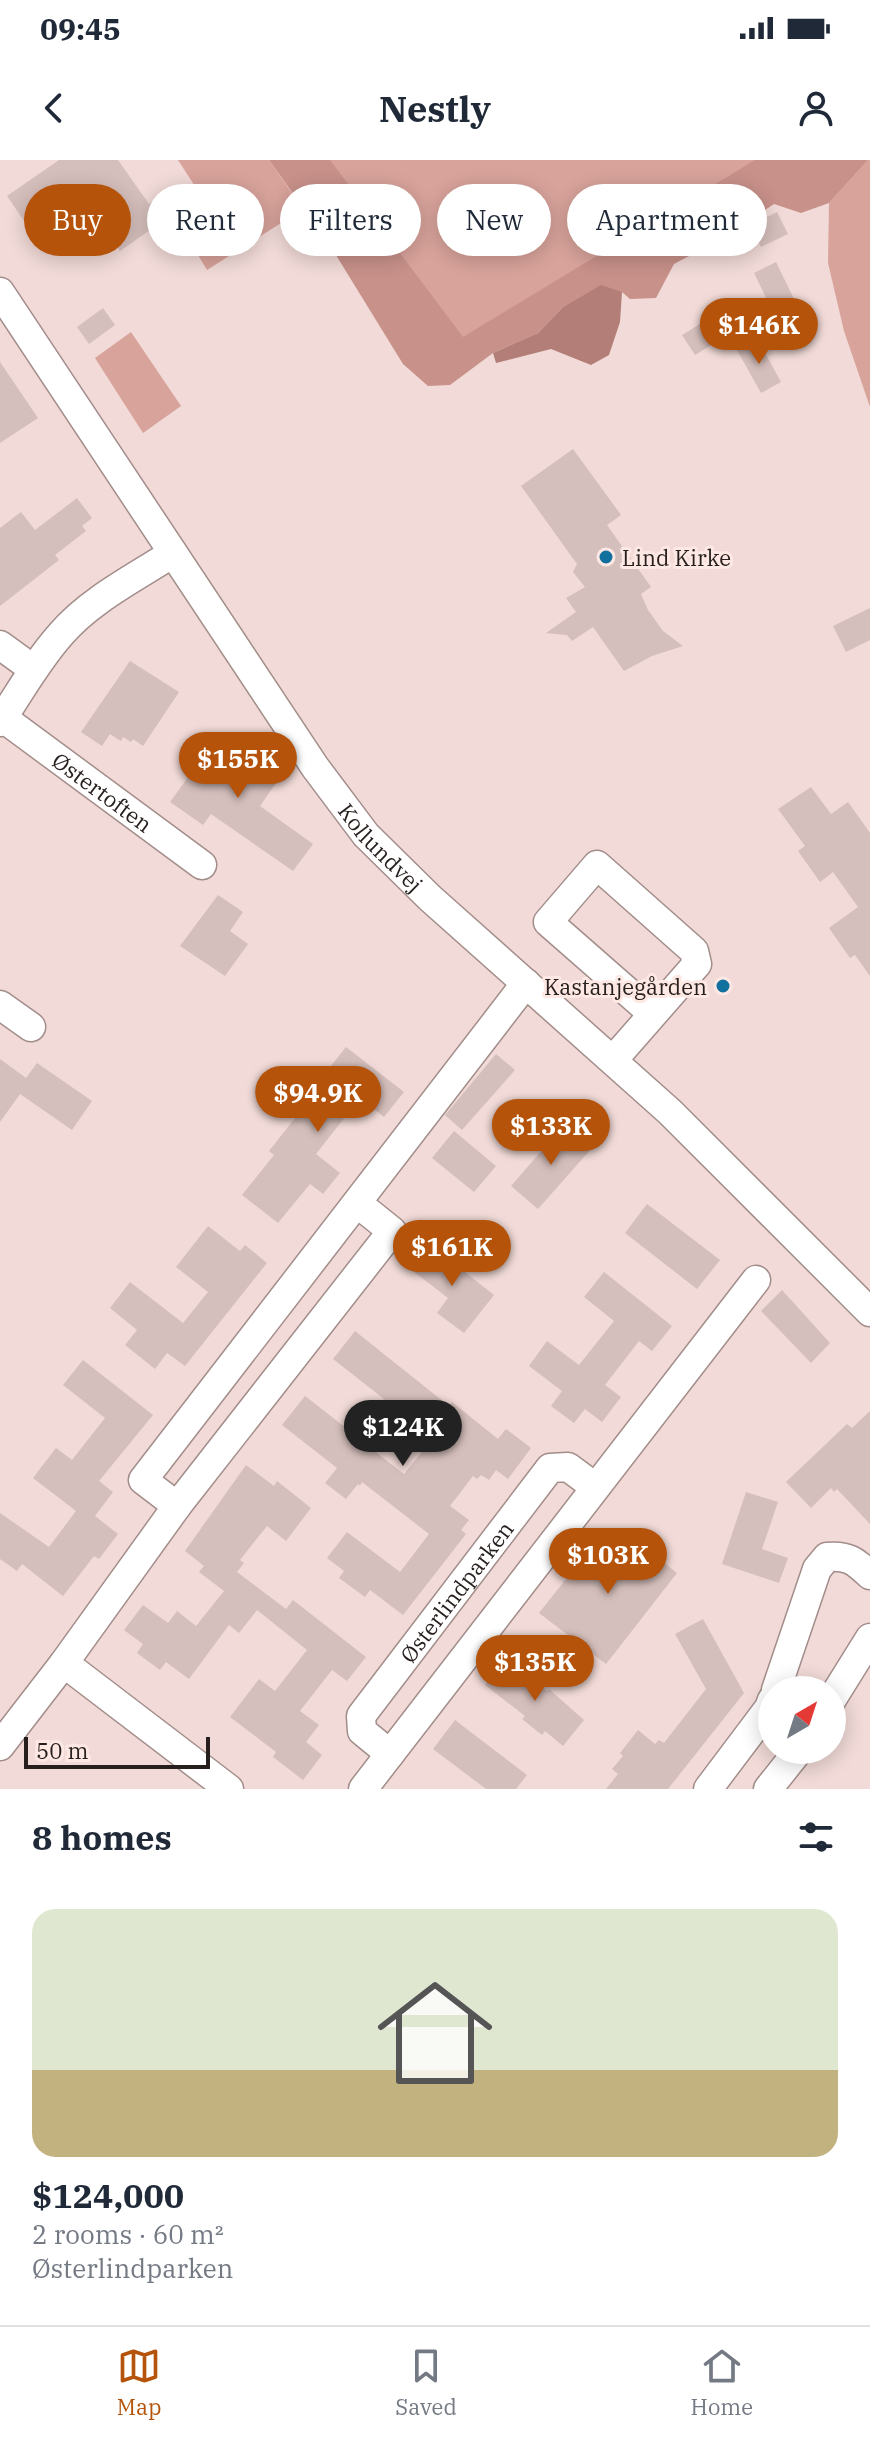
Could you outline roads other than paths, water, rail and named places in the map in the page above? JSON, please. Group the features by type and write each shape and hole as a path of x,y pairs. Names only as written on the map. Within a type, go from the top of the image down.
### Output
{"street":[{"name":"Kollundvej","path":"0,292 315,767 366,835 430,898 594,1028 613,1060 793,1232 870,1312"},
{"name":"Østertoften","path":"173,553 91,607 63,631 33,669 2,720 202,865"},
{"path":"0,645 33,669"},
{"path":"613,1060 697,964 694,951 597,865 548,922 653,1014"},
{"path":"177,1506 143,1480 357,1203 537,983"},
{"path":"0,1005 31,1027"},
{"path":"0,1746 177,1506 392,1231 357,1203"},
{"name":"Østerlindparken","path":"363,1789 756,1280"},
{"name":"Østerlindparken","path":"390,1754 362,1731 361,1716 550,1468 568,1467 595,1487"},
{"path":"781,1676 817,1569 827,1557 843,1556 854,1560 870,1575"},
{"path":"846,1677 870,1638"},
{"path":"64,1663 229,1789"},
{"path":"708,1789 758,1723"},
{"path":"768,1789 788,1764"}],"place":[{"name":"Lind Kirke","path":"606,557"},
{"name":"Kastanjegården","path":"723,986"}]}
